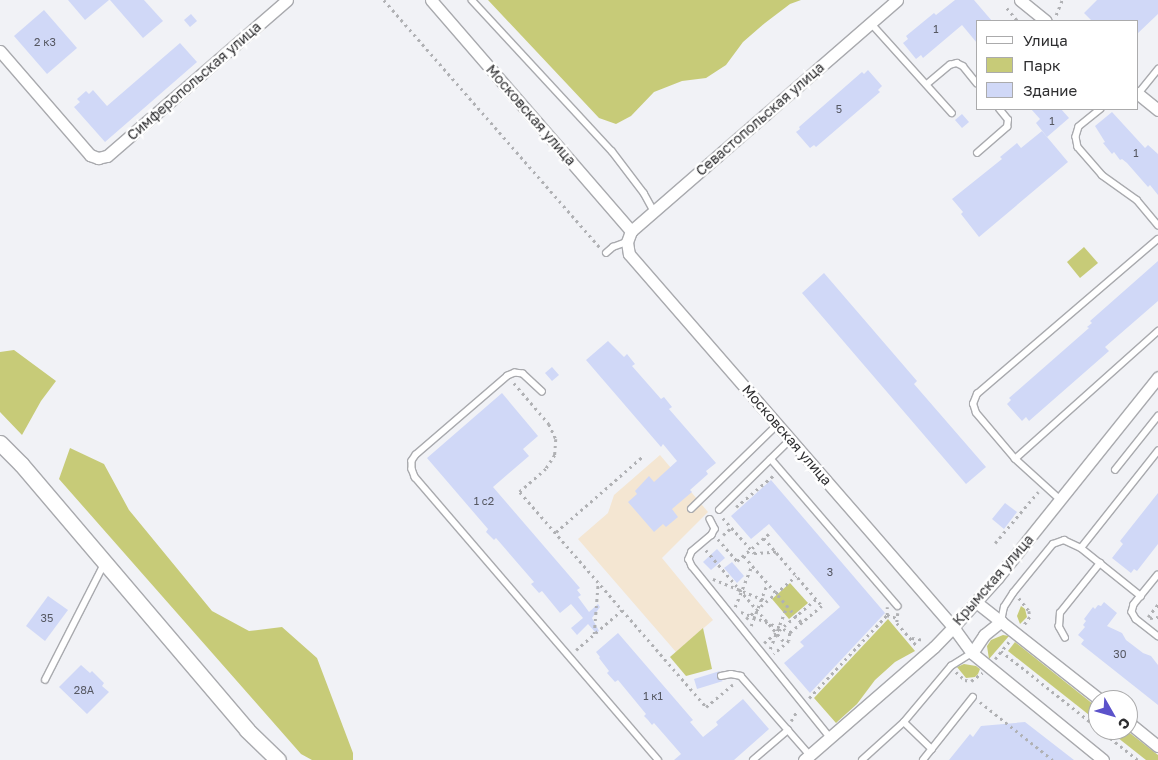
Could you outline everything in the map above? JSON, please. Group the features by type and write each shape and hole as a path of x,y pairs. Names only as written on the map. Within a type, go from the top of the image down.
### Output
{"main road":[{"path":"0,444 104,562 247,730 278,760"},
{"path":"247,730 267,760"}],"street":[{"name":"Симферопольская улица","path":"0,51 90,155 98,158 107,156 287,0"},
{"name":"Московская улица","path":"431,0 629,236 629,254 953,627 972,653"},
{"name":"Севастопольская улица","path":"629,236 654,211 897,0"},
{"path":"1020,0 1045,20"},
{"path":"1138,95 1158,110"},
{"name":"Крымская улица","path":"807,757 934,647 953,627 1060,500 1158,377"},
{"path":"976,602 1088,691"},
{"path":"1000,621 984,635 972,653 1103,760"},
{"path":"1138,730 1158,746"}],"lane":[{"path":"472,0 612,151 644,193 654,211"},
{"path":"871,23 952,113"},
{"path":"927,84 950,65 957,63 963,66 976,82"},
{"path":"1138,93 1158,69"},
{"path":"977,152 1007,127 1008,120 999,110"},
{"path":"1100,110 1079,127 1076,137 1078,147 1102,175 1137,200 1158,225"},
{"path":"606,253 629,236"},
{"path":"1060,500 1015,459 976,413 973,404 977,394 1158,239"},
{"path":"1015,459 1158,331"},
{"path":"542,392 523,374 515,373 508,376 416,455 412,462 412,469 415,476 658,760"},
{"path":"1114,470 1158,416"},
{"path":"692,509 778,424"},
{"path":"719,510 791,439"},
{"path":"1081,548 1158,451"},
{"path":"771,459 898,606"},
{"path":"710,519 715,529 712,536 692,552 689,559 692,566 830,737"},
{"path":"1000,621 1004,608 1013,592 1053,544 1064,540 1081,548 1141,596"},
{"path":"45,680 104,562"},
{"path":"1065,638 1058,626 1060,614 1100,563"},
{"path":"1158,575 1141,596 1132,612 1136,619 1158,636"},
{"path":"862,760 904,722 951,666 972,653"},
{"path":"721,676 730,674 741,676 788,730 807,757"},
{"path":"923,760 973,697"},
{"path":"904,722 932,749"},
{"path":"753,760 788,730"}],"path":[{"path":"384,0 594,243"},
{"path":"1053,20 1062,0"},
{"path":"1007,8 1017,20"},
{"path":"508,376 549,424 556,439 555,456 546,470 520,492 706,707 741,676"},
{"path":"555,532 643,456"},
{"path":"776,552 754,553 722,519 774,474 780,482"},
{"path":"995,544 1044,485"},
{"path":"714,542 731,528"},
{"path":"718,539 738,561 771,532"},
{"path":"764,538 822,606 792,632 786,644 773,655"},
{"path":"699,555 710,546"},
{"path":"706,550 786,644"},
{"path":"744,556 802,623"},
{"path":"736,609 741,590 752,565"},
{"path":"745,620 796,576"},
{"path":"716,585 710,577 768,601"},
{"path":"594,634 598,582"},
{"path":"750,627 768,584"},
{"path":"1013,592 1029,611 1030,617 1022,628"},
{"path":"780,627 816,599"},
{"path":"728,600 754,632"},
{"path":"788,730 794,714 887,615 888,608 882,602"},
{"path":"1158,604 1147,618 1158,618"},
{"path":"770,651 787,606"},
{"path":"898,606 897,623 919,648"},
{"path":"736,609 792,632"},
{"path":"569,656 622,610"},
{"path":"887,615 897,618"},
{"path":"764,644 777,632"},
{"path":"759,638 779,662"},
{"path":"910,638 928,641"},
{"path":"992,662 1012,639"},
{"path":"1001,651 1088,720"},
{"path":"951,666 965,680 976,679 983,672"},
{"path":"803,690 809,698"},
{"path":"973,697 1053,760"},
{"path":"1113,740 1138,760"}],"shaded area":[{"path":"660,455 708,512 662,558 713,620 676,652 578,539 608,513 614,495"}],"green space":[{"path":"488,0 801,0 790,4 743,42 726,65 706,78 682,81 654,92 631,116 616,124 599,118"},
{"path":"1084,247 1098,263 1080,278 1067,262"},
{"path":"14,350 56,381 41,401 22,435 0,412 0,352"},
{"path":"70,448 104,464 129,510 212,611 249,631 282,627 317,658 353,753 353,760 312,760 301,754 59,479"},
{"path":"790,583 808,603 789,619 772,599"},
{"path":"1021,606 1025,609 1027,617 1020,624 1017,616"},
{"path":"888,619 915,651 895,662 875,680 857,704 836,723 814,698"},
{"path":"703,628 712,669 686,676 670,657"},
{"path":"1003,635 1009,636 989,659 987,646 991,640"},
{"path":"1015,642 1088,700 1088,714 1008,651"},
{"path":"964,664 976,666 980,669 978,674 975,677 966,678 957,667"},
{"path":"1138,739 1158,755 1158,760 1146,760 1121,740"}],"building":[{"path":"68,0 109,0 85,20"},
{"path":"110,0 144,0 163,21 143,38"},
{"path":"955,0 974,0 991,20 976,20 976,42 962,25 923,58 921,55 916,59 903,43 908,39 906,36 934,13 936,15"},
{"path":"1097,0 1158,0 1158,14 1138,33 1138,20 1091,20 1084,13"},
{"path":"44,10 77,48 47,74 14,36"},
{"path":"191,14 197,21 190,27 184,20"},
{"path":"180,43 197,62 105,142 74,107 80,102 77,99 86,91 89,94 93,90 107,106"},
{"path":"868,70 882,86 878,90 880,92 816,147 814,145 810,148 796,132 800,129 799,127 862,72 864,74"},
{"path":"1032,110 1062,110 1069,118 1047,137 1036,123 1040,119"},
{"path":"1112,112 1145,148 1148,145 1158,154 1158,195 1150,185 1148,187 1127,163 1122,159 1120,160 1114,152 1112,154 1103,143 1105,142 1095,126"},
{"path":"962,114 969,122 962,128 955,120"},
{"path":"1042,131 1068,162 979,237 952,199 1002,159 1000,157 1017,143 1021,148"},
{"path":"1158,261 1158,301 1105,347 1109,351 1029,421 1026,417 1022,421 1007,404 1011,400 1009,398 1089,328 1087,327 1092,323 1090,321"},
{"path":"824,273 917,381 914,384 986,467 966,484 802,293"},
{"path":"608,341 624,357 627,354 635,364 632,366 661,399 664,397 672,407 669,409 716,463 706,471 708,474 690,490 692,492 672,509 678,517 666,527 663,524 654,532 628,502 637,494 635,491 649,476 654,482 677,461 663,444 661,447 586,360"},
{"path":"552,367 559,375 552,381 545,373"},
{"path":"502,393 538,436 523,449 529,456 493,487 580,588 577,590 581,595 578,597 589,612 598,604 600,607 592,618 599,631 596,633 588,624 577,635 571,628 583,618 571,604 560,613 542,591 539,593 531,584 534,582 496,538 494,540 486,532 488,529 427,458"},
{"path":"771,480 885,613 810,693 784,663 804,646 800,642 840,607 769,524 751,539 731,516"},
{"path":"1158,493 1158,544 1137,571 1134,569 1131,573 1112,558 1123,544 1120,541"},
{"path":"1005,503 1017,512 1004,529 992,519"},
{"path":"717,549 725,558 711,570 703,562"},
{"path":"732,562 744,576 737,583 724,568"},
{"path":"48,596 68,610 45,641 26,626"},
{"path":"1104,602 1117,613 1107,626 1122,633 1126,640 1143,653 1151,656 1158,665 1158,705 1081,644 1084,640 1078,635 1085,627 1083,625 1086,621 1084,619 1093,607 1095,609"},
{"path":"618,633 693,720 690,722 703,737 718,725 716,722 743,699 769,729 734,760 674,760 681,754 654,723 652,725 644,716 646,714 618,680 615,682 607,673 609,671 596,652"},
{"path":"81,665 90,673 92,671 104,683 102,686 109,692 87,714 59,687"},
{"path":"720,671 717,677 723,681 697,689 694,679"},
{"path":"1025,722 1074,760 949,760 970,734 973,737 981,726"}]}
